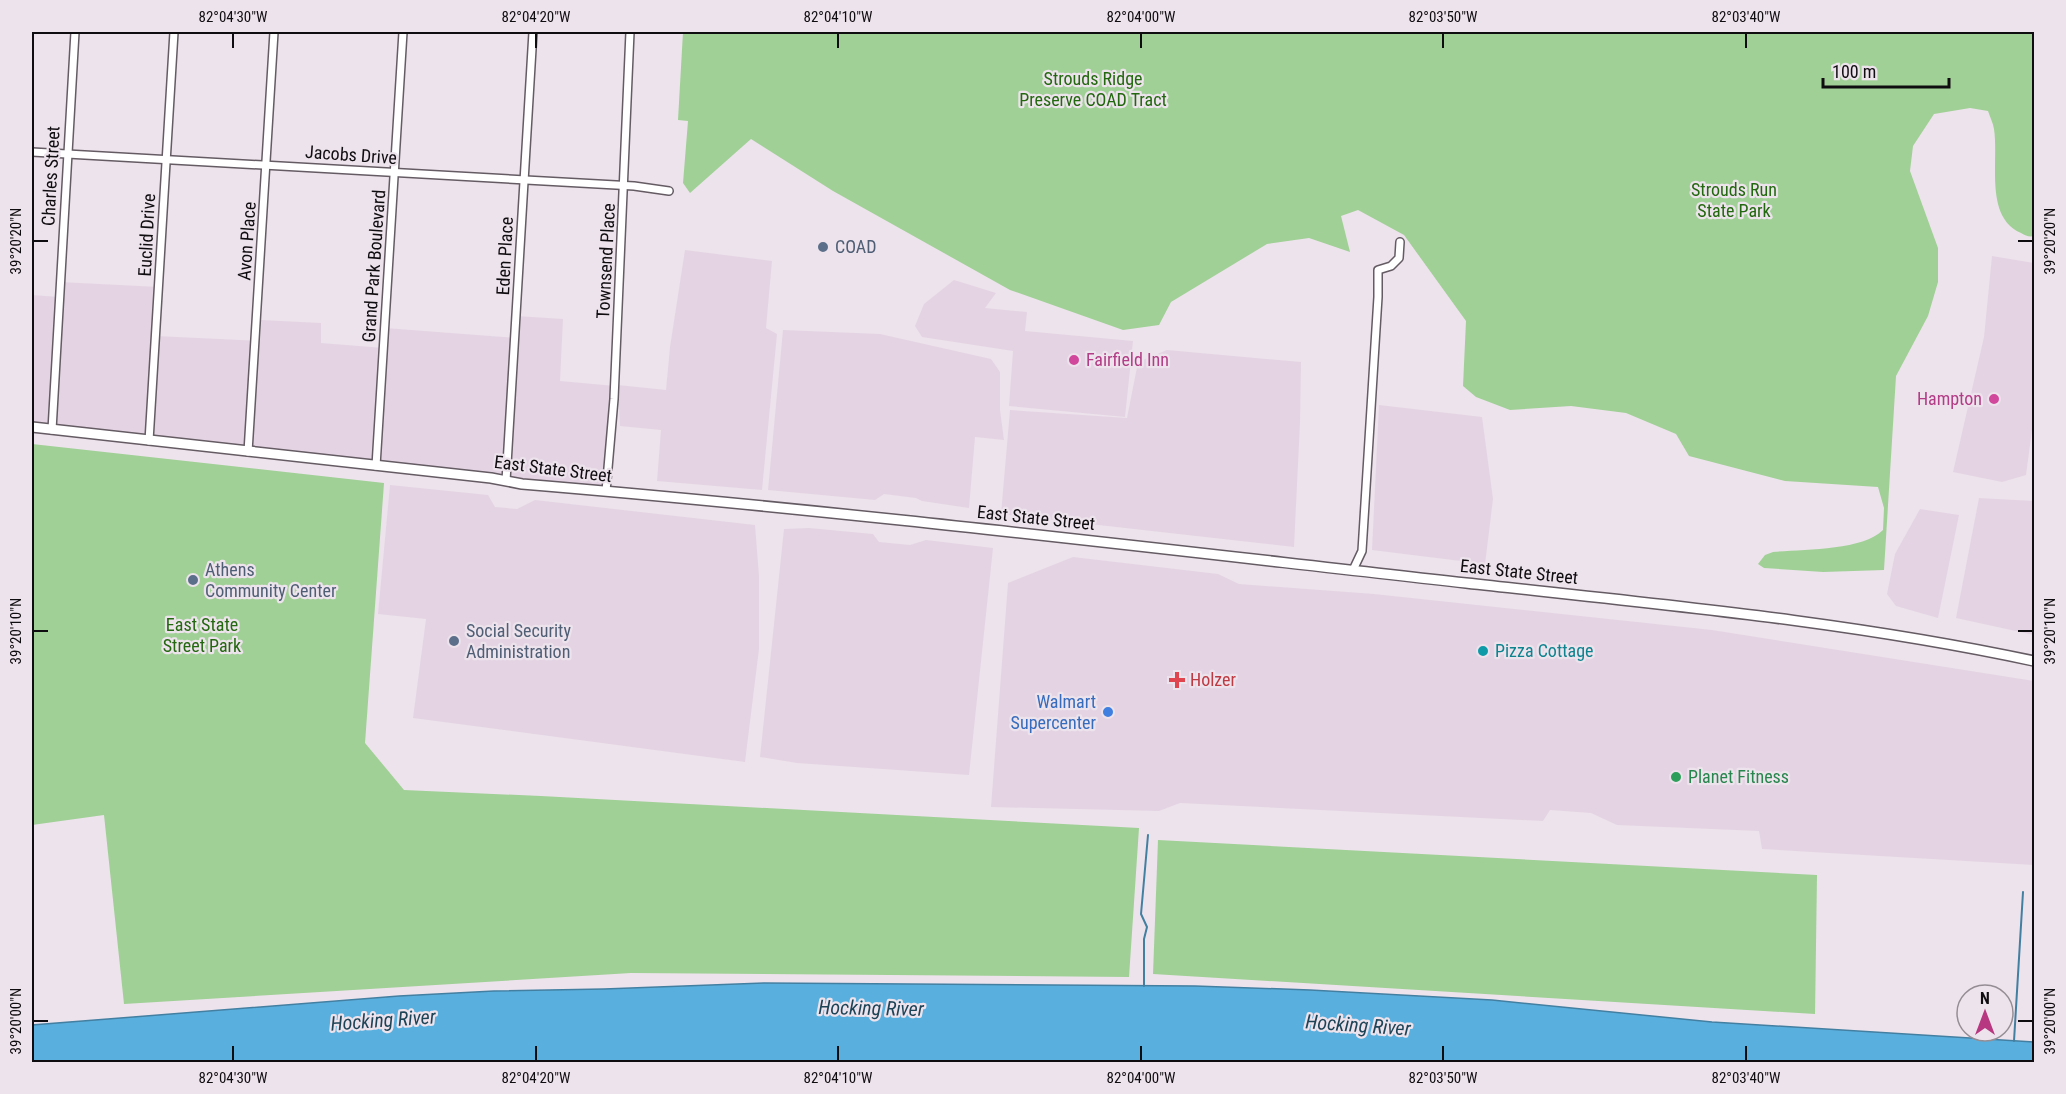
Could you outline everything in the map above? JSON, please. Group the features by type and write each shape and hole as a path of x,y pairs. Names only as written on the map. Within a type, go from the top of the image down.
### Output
{"main road":[{"name":"East State Street","path":"32,427 491,478 506,482 914,521 1726,612 1946,644 2034,661"}],"street":[{"name":"Charles Street","path":"52,430 75,32"},
{"name":"Euclid Drive","path":"149,441 174,32"},
{"name":"Avon Place","path":"248,452 274,32"},
{"name":"Grand Park Boulevard","path":"376,466 403,32"},
{"name":"Eden Place","path":"506,482 533,32"},
{"name":"Townsend Place","path":"606,491 614,399 630,32"},
{"name":"Jacobs Drive","path":"32,152 650,187 669,190"},
{"path":"1353,570 1362,551 1378,270 1391,266 1399,258 1400,242"}],"shaded area":[{"path":"685,250 772,261 766,328 777,334 762,490 657,481 661,430 620,426 618,385 666,390 670,347"},
{"path":"1992,256 2034,263 2034,415 2026,475 2002,482 1953,472 1984,337"},
{"path":"954,280 996,293 985,308 1027,312 1025,331 1133,341 1125,417 1009,406 1013,351 922,337 915,326 924,304"},
{"path":"60,282 159,287 156,336 260,341 261,320 321,323 321,343 384,348 385,328 515,338 516,316 563,319 560,381 615,386 606,491 32,427 32,295 59,297"},
{"path":"783,330 880,334 991,359 1000,372 1000,410 1004,440 975,437 969,508 884,494 875,500 768,490"},
{"path":"1167,350 1301,362 1294,547 1001,514 1010,410 1127,418 1138,362"},
{"path":"1379,405 1482,417 1493,499 1485,564 1372,550"},
{"path":"390,485 488,495 495,507 517,509 535,500 755,525 759,576 759,649 745,762 413,718 426,619 378,614"},
{"path":"1979,498 2034,501 2034,635 1956,618"},
{"path":"1920,509 1959,515 1938,618 1896,606 1887,594 1895,554"},
{"path":"809,528 873,534 879,542 910,545 926,540 993,548 969,775 797,763 760,757 784,529"},
{"path":"1073,557 1218,574 1239,584 1374,594 1712,630 2034,681 2034,865 1762,849 1759,831 1617,825 1591,813 1550,810 1543,821 1180,803 1159,811 991,807 1008,583"}],"green space":[{"path":"683,32 2034,32 2034,236 2021,233 2009,225 2002,215 1996,187 1994,129 1988,111 1970,108 1934,114 1913,146 1910,171 1938,248 1938,282 1928,316 1896,376 1884,570 1823,572 1764,568 1758,564 1765,555 1773,552 1847,545 1873,537 1883,530 1884,508 1878,487 1785,481 1689,456 1676,434 1626,413 1571,406 1510,410 1476,397 1463,386 1466,321 1404,235 1358,210 1341,216 1350,252 1309,238 1267,244 1171,302 1159,325 1123,330 1010,290 833,191 751,139 690,193 683,183 688,121 678,120"},
{"name":"East State Street Park","path":"32,444 384,483 365,743 404,790 1139,828 1129,977 631,973 124,1004 104,815 32,825"},
{"path":"1158,840 1817,875 1815,1014 1153,974"}],"water":[{"name":"Hocking River","path":"764,983 1195,986 1310,990 1492,1000 1712,1022 1955,1037 1955,1043 2034,1042 2034,1062 32,1062 32,1025 399,996"}],"waterway":[{"path":"1144,986 1144,939 1147,927 1141,914 1148,835"},
{"path":"2015,1024 2023,892"}],"place":[{"name":"COAD","path":"823,247"},
{"name":"Fairfield Inn","path":"1074,360"},
{"name":"Hampton","path":"1994,399"},
{"name":"Athens Community Center","path":"193,580"},
{"name":"Social Security Administration","path":"454,641"},
{"name":"Pizza Cottage","path":"1483,651"},
{"name":"Holzer","path":"1177,680"},
{"name":"Walmart Supercenter","path":"1108,712"},
{"name":"Planet Fitness","path":"1676,777"}],"park label":[{"name":"Strouds Ridge Preserve COAD Tract","path":"1093,89"},
{"name":"Strouds Run State Park","path":"1734,200"}]}
